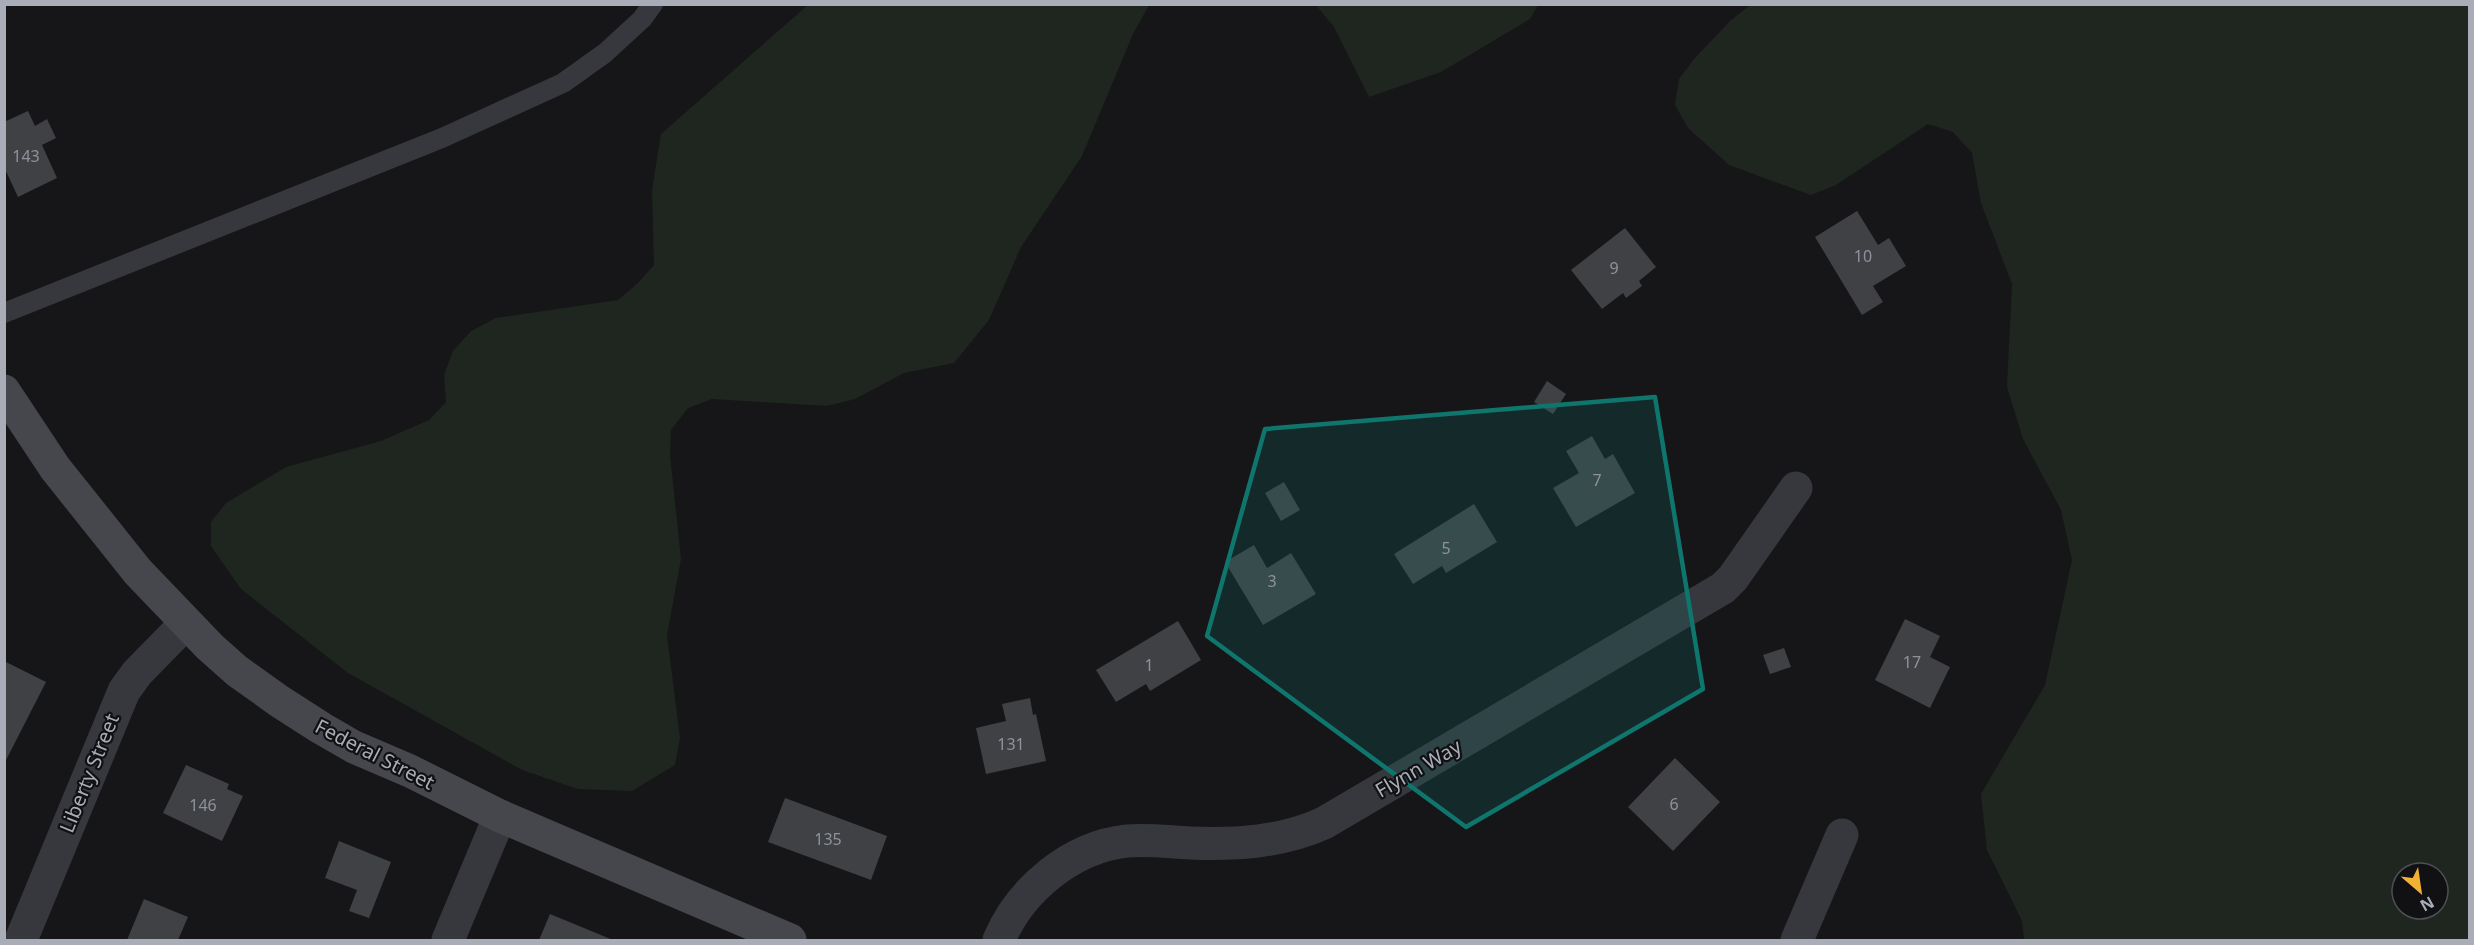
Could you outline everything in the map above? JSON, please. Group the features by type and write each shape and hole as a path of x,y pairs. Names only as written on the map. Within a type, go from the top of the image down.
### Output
{"street":[{"name":"Federal Street","path":"4,391 55,468 138,572 186,623 237,671 321,728 354,747 410,771 500,816 790,940"},
{"name":"Flynn Way","path":"999,940 1018,907 1037,885 1060,866 1087,852 1126,841 1218,844 1254,842 1296,834 1324,823 1723,588 1733,578 1796,488"},
{"name":"Liberty Street","path":"21,940 124,692 137,674 186,623"},
{"path":"448,940 500,816"},
{"path":"1797,940 1842,835"}],"lane":[{"path":"4,313 442,138 563,83 605,53 642,19 653,4"}],"highlighted area":[{"path":"1655,397 1703,689 1466,827 1207,636 1265,429"}],"shaded area":[{"path":"809,4 1149,5 1133,34 1082,156 1021,247 989,320 954,363 904,373 855,399 827,406 712,399 688,408 671,430 670,455 681,559 667,635 680,738 675,765 632,791 578,789 522,770 348,673 241,589 211,546 211,522 226,503 286,467 381,441 429,420 446,402 444,375 453,351 471,331 496,318 618,300 637,284 654,265 652,190 661,134"},
{"path":"1316,5 1538,5 1530,19 1441,72 1369,97 1334,27"},
{"path":"1750,5 2469,5 2469,940 2024,940 2022,921 1987,850 1981,794 2045,685 2072,560 2061,510 2023,439 2007,387 2012,284 1981,203 1972,153 1953,132 1928,124 1836,185 1811,195 1729,165 1688,128 1675,105 1679,79 1694,59 1731,20"}],"building":[{"path":"28,111 35,126 47,119 56,138 42,145 57,178 18,197 4,167 4,122"},
{"path":"1857,211 1878,245 1889,238 1906,266 1873,286 1883,302 1862,315 1815,237"},
{"path":"1625,228 1656,267 1639,281 1642,286 1626,298 1623,293 1602,309 1571,270"},
{"path":"1547,381 1566,394 1553,414 1534,402"},
{"path":"1592,436 1605,459 1613,454 1635,493 1576,527 1553,488 1579,473 1566,451"},
{"path":"1284,482 1300,510 1281,521 1265,493"},
{"path":"1474,504 1497,542 1446,573 1442,566 1413,584 1394,554"},
{"path":"1254,545 1267,568 1291,553 1316,594 1263,625 1225,562"},
{"path":"1905,619 1940,636 1930,657 1950,667 1930,708 1875,680"},
{"path":"1178,621 1201,660 1150,691 1146,684 1116,702 1096,670"},
{"path":"1784,648 1791,667 1770,674 1763,655"},
{"path":"4,661 46,682 4,764"},
{"path":"1030,698 1033,715 1036,714 1046,761 986,774 976,728 1006,721 1002,704"},
{"path":"1675,758 1720,802 1673,851 1628,807"},
{"path":"186,765 229,784 227,789 243,796 222,841 163,813"},
{"path":"785,798 887,836 871,880 768,842"},
{"path":"339,841 391,862 369,918 349,911 357,890 325,878"},
{"path":"144,899 188,917 178,940 127,940"},
{"path":"550,914 613,940 539,940"}]}
